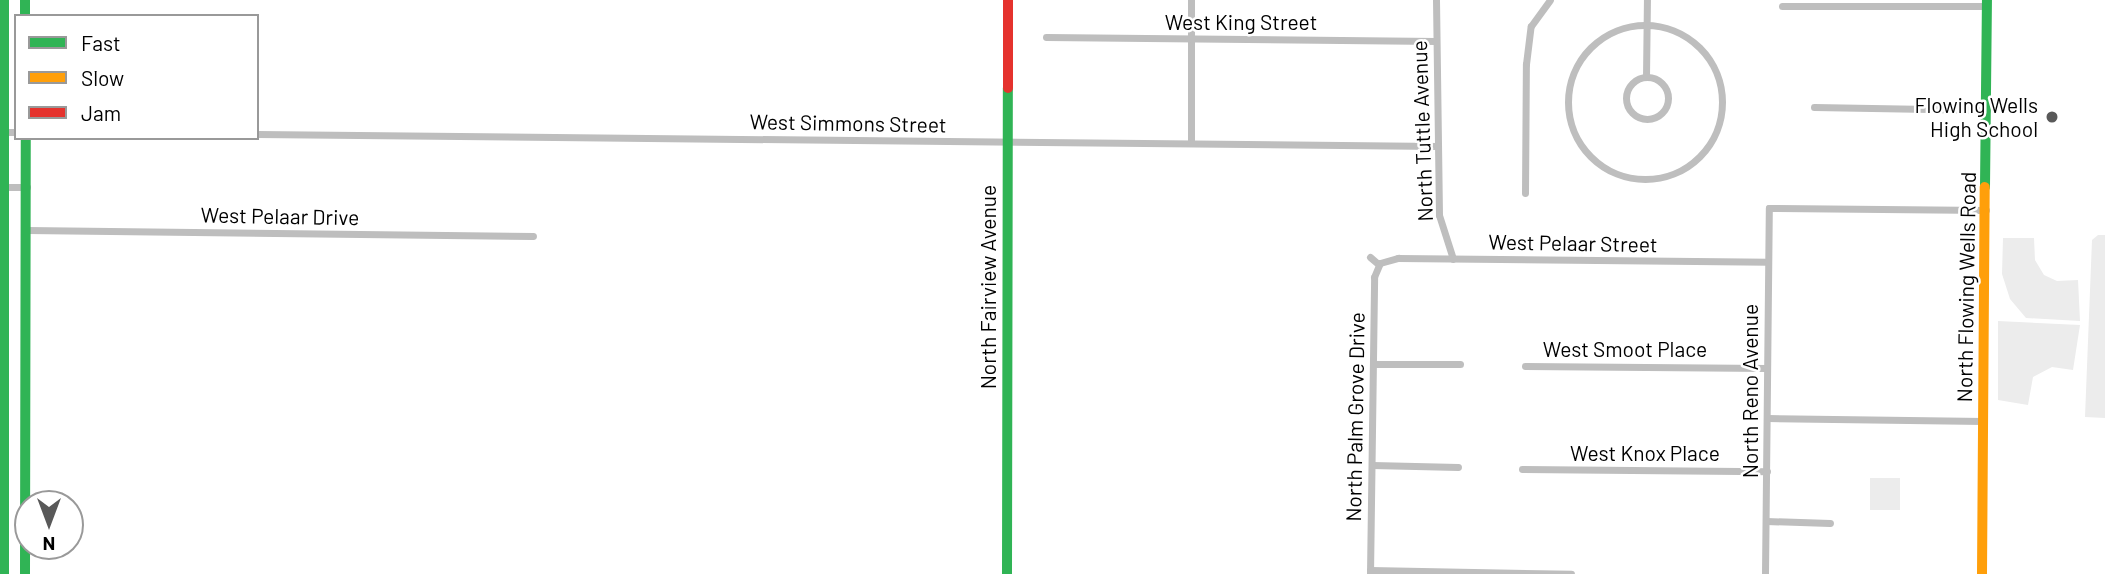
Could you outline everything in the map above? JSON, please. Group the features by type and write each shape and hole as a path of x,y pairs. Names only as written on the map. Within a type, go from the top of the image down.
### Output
{"main road":[{"path":"4,0 4,574"},
{"name":"North Fairview Avenue","path":"1007,0 1007,574"},
{"name":"North Flowing Wells Road","path":"1982,574 1987,3"},
{"path":"25,574 26,140"},
{"path":"4,436 25,436"}],"street":[{"path":"1191,0 1191,143"},
{"name":"North Tuttle Avenue","path":"1436,0 1439,215 1453,259"},
{"path":"1525,193 1526,64 1531,26 1550,0"},
{"path":"1646,77 1647,0"},
{"path":"1782,6 1987,3"},
{"path":"1646,24 1684,35 1701,49 1714,67 1723,102 1720,124 1702,155 1677,173 1650,179 1627,177 1604,167 1587,152 1569,110 1570,86 1584,54 1601,37 1646,24"},
{"name":"West King Street","path":"1046,37 1436,41"},
{"path":"1646,77 1663,84 1668,101 1657,116 1645,119 1633,114 1625,97 1630,85 1646,77"},
{"path":"1814,107 1987,110"},
{"path":"4,132 14,132"},
{"name":"West Simmons Street","path":"259,134 1438,146"},
{"path":"2,187 27,187"},
{"name":"North Reno Avenue","path":"1765,574 1769,208 1986,210"},
{"name":"West Pelaar Drive","path":"27,230 533,236"},
{"path":"1370,257 1379,264"},
{"name":"West Pelaar Street","path":"1379,264 1391,258 1768,262"},
{"name":"North Palm Grove Drive","path":"1370,572 1374,278 1379,264"},
{"path":"1374,364 1460,364"},
{"name":"West Smoot Place","path":"1525,366 1767,368"},
{"path":"1768,418 1983,421"},
{"path":"1372,465 1458,467"},
{"name":"West Knox Place","path":"1522,470 1767,471"},
{"path":"1766,522 1830,523"},
{"path":"1370,572 1572,574"}],"shaded area":[{"path":"2098,235 2105,235 2105,418 2085,417 2092,240"},
{"path":"2003,238 2034,238 2035,260 2044,275 2057,281 2078,280 2080,321 2026,318 2010,299 2002,274"},
{"path":"1998,321 2080,325 2073,370 2052,367 2033,377 2028,405 1998,400"},
{"path":"1870,478 1900,478 1900,510 1870,510"}],"traffic: fast":[{"path":"4,0 4,574"},
{"path":"25,0 25,14"},
{"path":"1985,187 1987,0"},
{"path":"1007,574 1008,88"},
{"path":"25,574 26,140"}],"traffic: slow":[{"path":"1982,574 1985,187"}],"traffic: jam":[{"path":"1008,0 1008,88"}],"place":[{"name":"Flowing Wells High School","path":"2052,117"}]}
